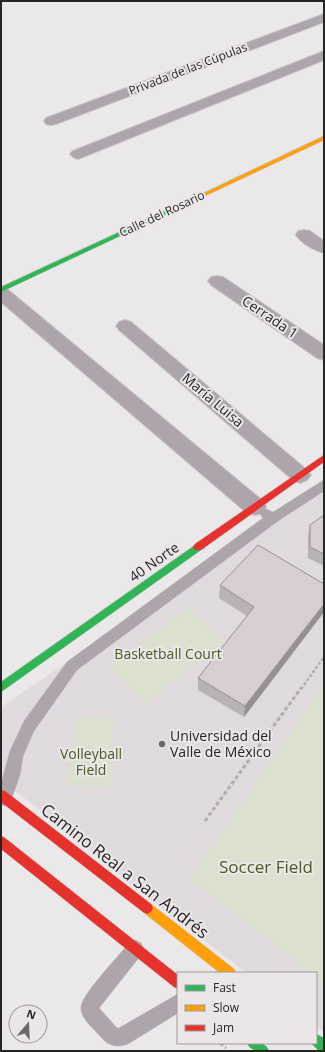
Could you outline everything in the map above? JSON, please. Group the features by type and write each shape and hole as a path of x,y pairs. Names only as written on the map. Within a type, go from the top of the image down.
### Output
{"street":[{"name":"Privada de las Cúpulas","path":"51,121 324,18"},
{"path":"78,154 324,55"},
{"name":"Calle del Rosario","path":"1,290 324,138"},
{"path":"304,235 324,248"},
{"name":"Cerrada 1","path":"217,281 324,354"},
{"path":"1,294 255,507"},
{"name":"María Luisa","path":"124,326 300,475"},
{"name":"40 Norte","path":"1,688 324,458"},
{"name":"Camino Real a San Andrés","path":"3,796 229,972"},
{"path":"1,842 177,983"},
{"path":"253,1044 262,1051"}],"lane":[{"path":"3,796 12,775 15,756 29,726 72,666 272,518 324,485"},
{"path":"255,507 272,518"},
{"path":"135,949 92,1001 90,1012 113,1037 117,1038 177,1004"}],"path":[{"path":"205,821 324,657"}],"shaded area":[{"name":"Universidad del Valle de México","path":"324,481 324,1032 317,1027 317,972 246,972 160,907 43,812 1,781 1,707 131,619"}],"green space":[{"name":"Basketball Court","path":"188,607 224,642 146,703 110,667"},
{"name":"Soccer Field","path":"324,684 324,983 317,978 317,972 310,972 189,879"},
{"name":"Volleyball Field","path":"77,716 113,718 111,788 67,785"}],"building":[{"path":"324,515 324,554 310,547 310,525"},
{"path":"258,545 324,584 324,604 245,706 198,678 254,607 220,585"}],"traffic: fast":[{"path":"1,290 169,211"},
{"path":"1,688 198,547"},
{"path":"317,1041 324,1047"},
{"path":"254,1044 263,1051"}],"traffic: slow":[{"path":"169,211 324,138"},
{"path":"147,908 229,972"}],"traffic: jam":[{"path":"198,547 324,458"},
{"path":"1,795 147,908"},
{"path":"1,842 177,982"}],"place":[{"name":"Universidad del Valle de México","path":"162,744"}]}
